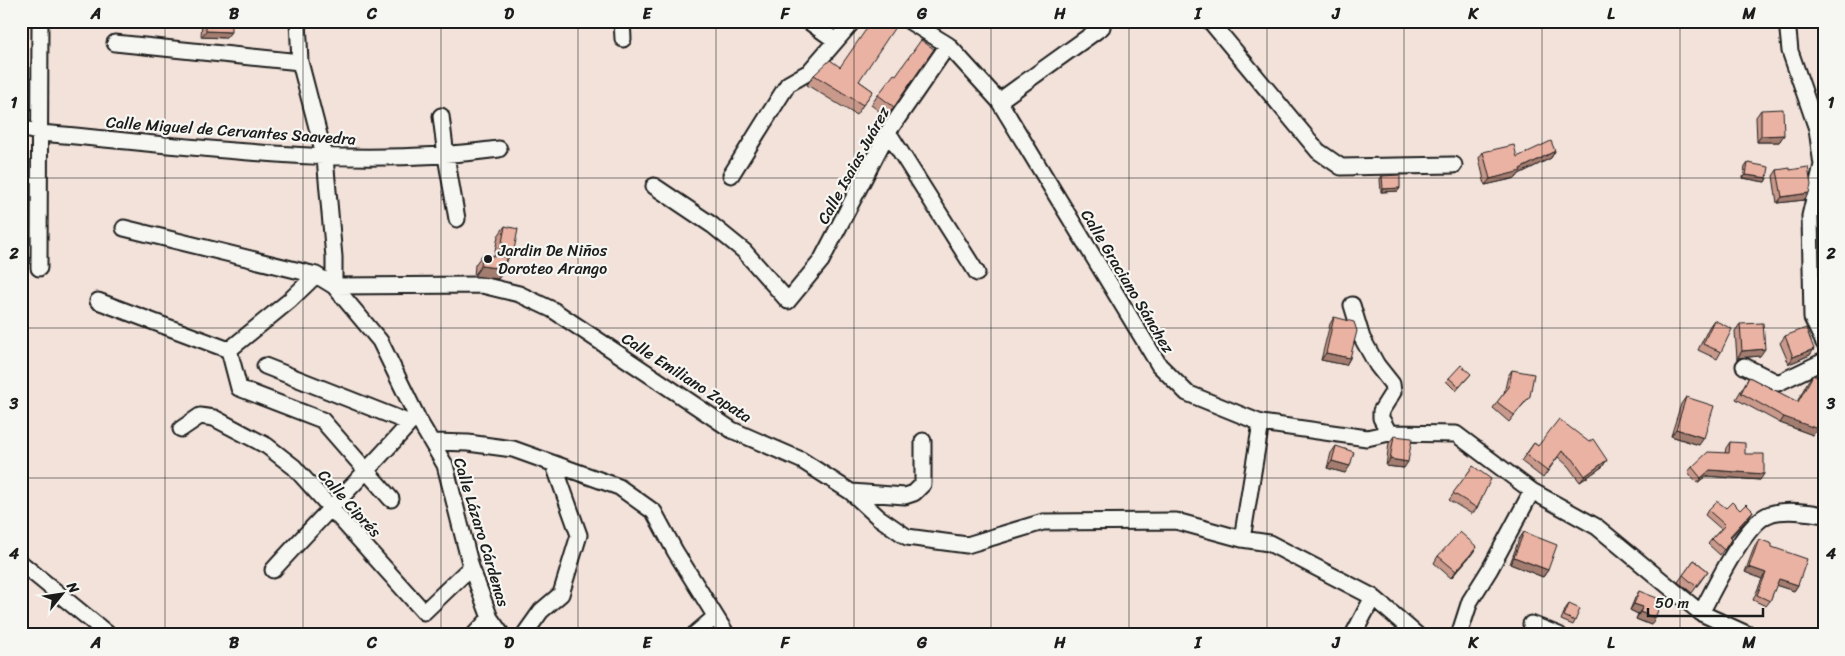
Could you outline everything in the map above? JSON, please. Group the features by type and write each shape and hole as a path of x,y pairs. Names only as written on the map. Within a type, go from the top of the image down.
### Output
{"street":[{"path":"39,268 40,21"},
{"path":"298,21 300,62 325,158 334,258 334,286"},
{"path":"622,21 623,39"},
{"path":"808,21 836,41"},
{"path":"731,175 788,84 810,72 852,21"},
{"name":"Calle Graciano Sánchez","path":"909,21 948,46 998,101 1159,365 1187,393 1261,423 1367,438 1388,433 1456,434 1532,491 1597,527 1701,613 1749,635"},
{"path":"1210,21 1318,151 1341,167 1454,165"},
{"path":"1787,21 1790,51 1817,129 1822,165 1820,192 1810,216 1812,318 1824,343"},
{"path":"998,101 1102,27"},
{"path":"115,43 300,62"},
{"name":"Calle Isaias Juárez","path":"654,186 712,225 744,251 788,302 821,261 888,132 948,46"},
{"path":"442,116 446,156 457,219"},
{"name":"Calle Miguel de Cervantes Saavedra","path":"21,128 41,133 325,158 446,156 499,149"},
{"path":"888,132 977,273"},
{"path":"124,228 316,275 334,286"},
{"path":"229,350 289,301 316,275"},
{"name":"Calle Emiliano Zapata","path":"334,286 482,285 519,294 553,310 732,430 801,460 851,492 878,517 907,537 967,545 1043,522 1176,521 1242,539 1269,543 1374,597 1418,635"},
{"name":"Calle Lázaro Cárdenas","path":"334,286 380,341 414,421 434,442 445,465 471,567 490,618 502,635"},
{"path":"98,301 229,350"},
{"path":"1352,304 1362,338 1377,365 1392,384 1393,392 1381,411 1381,418 1388,433"},
{"path":"229,350 239,388 322,420 366,473 391,499"},
{"path":"1744,366 1778,383 1824,361"},
{"path":"264,366 414,421 273,570"},
{"name":"Calle Ciprés","path":"181,429 200,416 214,418 267,446 287,462 424,612 471,567"},
{"path":"1242,539 1261,423"},
{"path":"851,492 904,496 914,493 923,484 922,441"},
{"path":"434,442 468,443 514,449 619,487 654,512 727,635"},
{"path":"524,635 541,611 561,594 579,535 554,465"},
{"path":"1459,635 1470,601 1490,569 1532,491"},
{"path":"1701,613 1725,567 1754,524 1771,513 1809,512 1824,515"},
{"path":"21,563 109,635"},
{"path":"1353,635 1374,597"},
{"path":"694,635 716,617"},
{"path":"474,635 490,618"},
{"path":"1532,624 1559,635"}],"building":[{"path":"206,21 231,21 231,32 206,31"},
{"path":"872,21 899,21 859,81 873,91 863,105 814,75 830,60 840,67"},
{"path":"921,40 934,49 894,107 878,95 894,74 896,75"},
{"path":"1783,109 1784,135 1761,136 1761,110"},
{"path":"1551,141 1555,151 1520,169 1521,171 1490,179 1483,152 1514,145 1517,157"},
{"path":"1748,163 1769,167 1767,178 1746,175"},
{"path":"1808,167 1811,185 1809,193 1782,197 1777,170"},
{"path":"1400,175 1400,188 1383,189 1382,176"},
{"path":"505,226 518,229 514,250 501,248"},
{"path":"482,255 506,257 505,269 481,266"},
{"path":"1334,317 1354,322 1357,331 1350,358 1326,353"},
{"path":"1714,320 1732,329 1721,352 1703,344"},
{"path":"1763,323 1765,349 1742,351 1740,324"},
{"path":"1806,328 1814,349 1793,357 1785,336"},
{"path":"1461,365 1471,374 1459,387 1449,378"},
{"path":"1512,370 1534,374 1530,396 1514,415 1497,402 1509,387"},
{"path":"1813,375 1824,381 1824,424 1820,422 1818,429 1784,417 1741,393 1749,377 1798,402"},
{"path":"1686,397 1714,406 1704,438 1676,429"},
{"path":"1559,419 1589,442 1593,439 1607,460 1585,476 1573,459 1562,451 1547,471 1526,455 1534,443 1538,446"},
{"path":"1394,436 1412,438 1408,462 1390,459"},
{"path":"1730,442 1745,443 1745,454 1764,454 1764,474 1710,470 1701,478 1692,467 1708,452 1729,453"},
{"path":"1336,446 1354,452 1350,466 1332,461"},
{"path":"1473,466 1491,479 1477,508 1453,493"},
{"path":"1717,501 1726,508 1732,502 1740,510 1746,504 1753,511 1730,536 1732,538 1724,550 1712,539 1725,525 1708,510"},
{"path":"1460,532 1477,547 1456,571 1438,556"},
{"path":"1524,532 1557,545 1548,570 1514,557"},
{"path":"1759,539 1772,544 1772,547 1807,559 1798,585 1779,579 1770,601 1757,595 1766,573 1749,567"},
{"path":"1694,560 1708,571 1696,586 1683,575"},
{"path":"1639,591 1662,600 1655,618 1640,612 1643,607 1634,604"},
{"path":"1569,604 1580,609 1575,621 1564,616"}],"place":[{"name":"Jardin De Niños Doroteo Arango","path":"488,259"}]}
